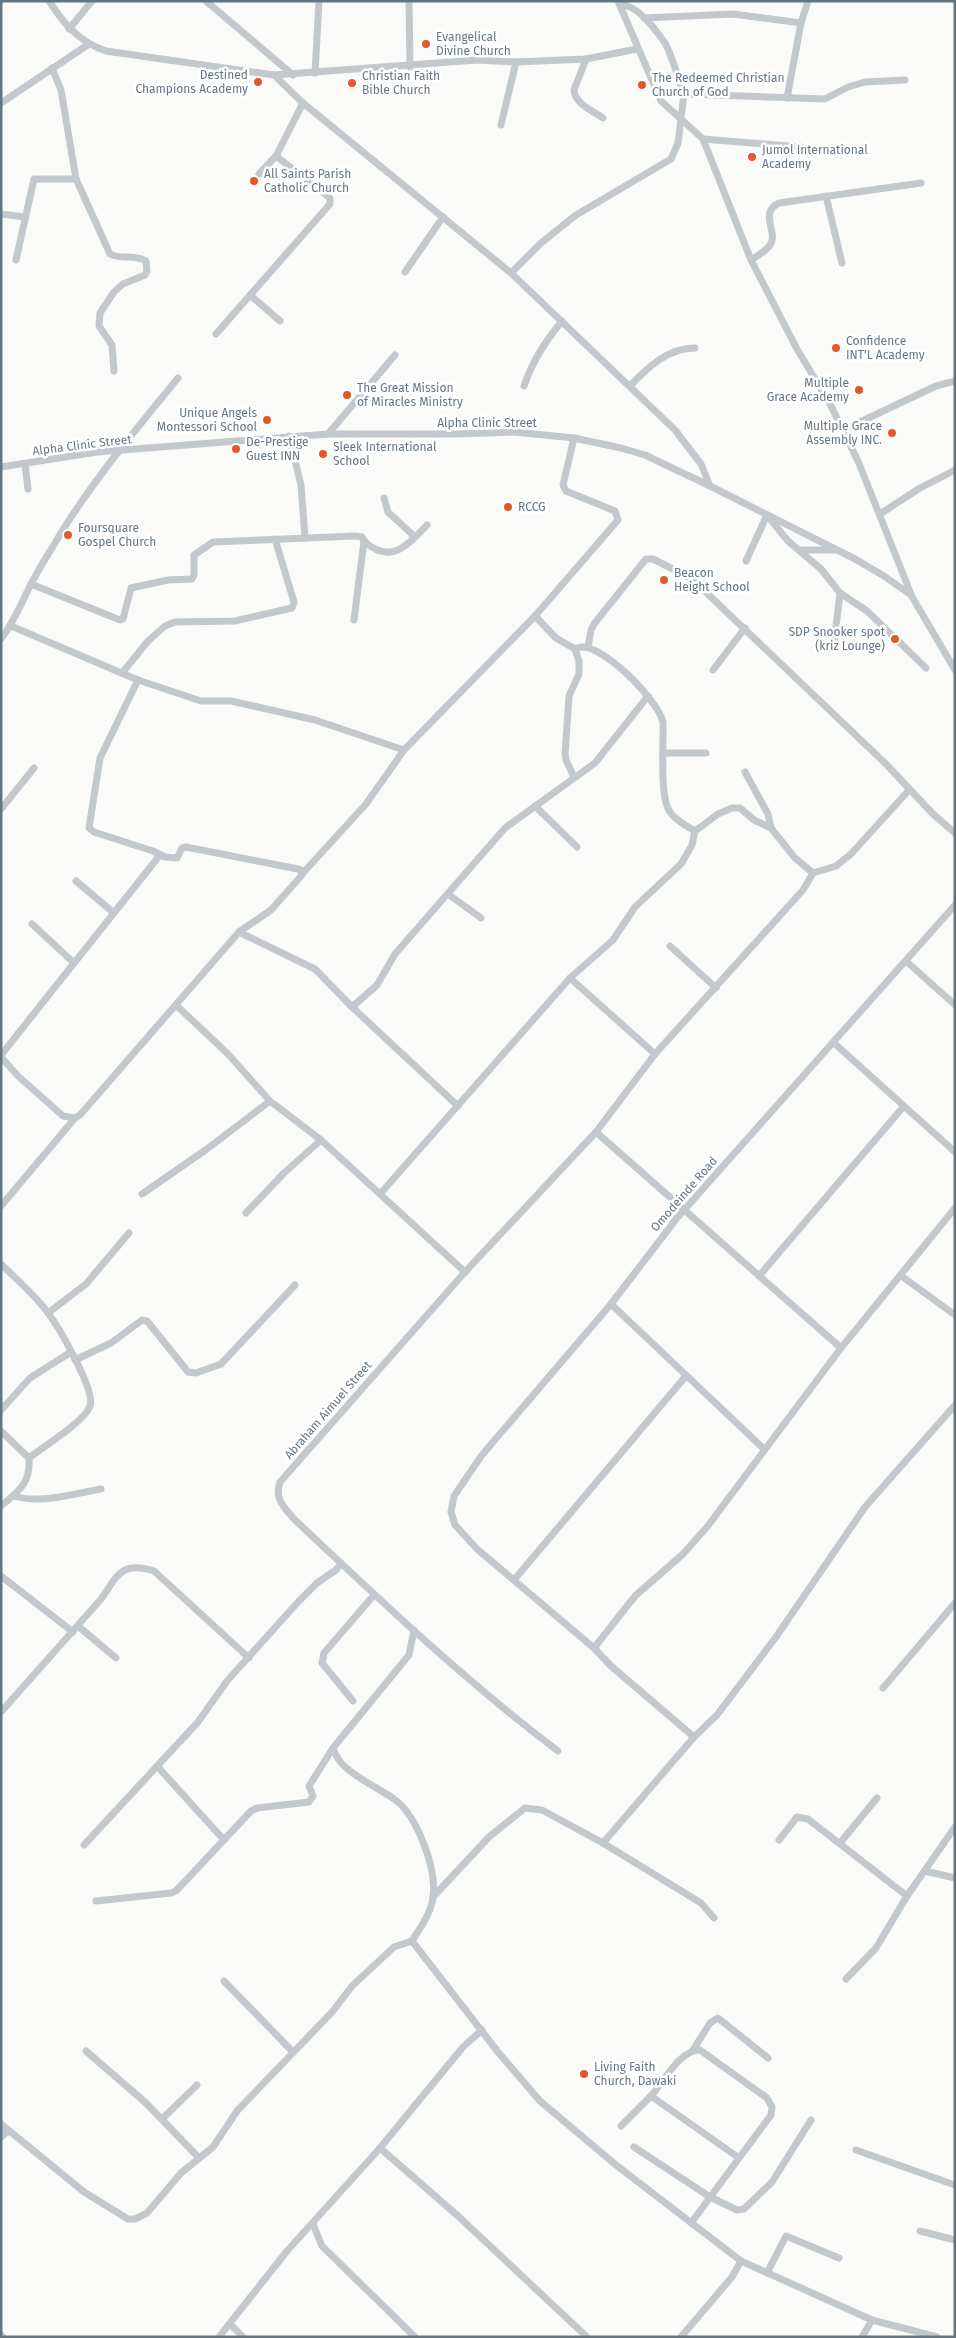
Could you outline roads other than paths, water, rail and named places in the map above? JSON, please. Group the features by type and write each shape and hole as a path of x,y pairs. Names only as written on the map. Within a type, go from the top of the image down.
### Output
{"street":[{"path":"49,1 69,29 89,44 112,53 274,76 410,67 477,60 516,62 586,58 637,49"},
{"path":"69,29 92,1"},
{"path":"206,1 293,75"},
{"path":"315,73 319,1"},
{"path":"409,1 410,67"},
{"path":"787,98 801,23 808,1"},
{"path":"511,273 541,243 576,215 671,159 678,143 684,94 665,44 636,8 623,3"},
{"path":"623,3 637,49 661,101 703,139 751,260 843,430 880,514 911,594"},
{"path":"644,18 733,14 801,23"},
{"path":"1,102 89,44"},
{"path":"586,58 574,90 575,96 578,101 603,118"},
{"path":"501,125 516,62"},
{"path":"52,68 61,90 76,179 110,254 117,257 139,258 146,261 147,271 145,275 123,284 114,292 100,313 99,326 112,345 114,371"},
{"path":"274,76 303,103 511,273 688,444 701,464 710,486"},
{"path":"684,94 825,99 848,87 865,82 905,80"},
{"path":"259,174 276,156 303,103"},
{"path":"703,139 801,147"},
{"path":"216,334 331,201 330,198 276,156"},
{"path":"16,260 34,179 76,179"},
{"path":"751,260 769,246 772,240 769,211 772,206 779,202 921,183"},
{"path":"826,196 842,263"},
{"path":"1,214 25,217"},
{"path":"405,272 443,218"},
{"path":"250,295 280,321"},
{"path":"524,386 532,363 562,321"},
{"path":"630,386 643,372 666,355 686,348 695,348"},
{"path":"328,434 395,355"},
{"path":"1,639 11,626 31,584 62,532 117,452 178,378"},
{"path":"843,430 936,386 955,381"},
{"name":"Alpha Clinic Street","path":"1,467 97,452 117,452 328,434 514,432 574,438 645,455 767,514 884,576 911,594 955,670"},
{"path":"289,436 301,485 305,538"},
{"path":"1,1206 75,1118 80,1115 177,1006 240,932 271,910 303,872 366,804 404,750 535,616 618,520 615,511 566,491 563,485 574,438"},
{"path":"25,464 28,489"},
{"path":"880,514 920,488 955,470"},
{"path":"384,498 388,512 415,537"},
{"path":"746,561 767,514 788,541 821,569 840,593 867,611 926,668"},
{"path":"31,584 120,620 123,619 131,588 168,580 192,580 194,575 194,555 213,542 355,536 362,537 373,549 386,553 397,551 427,525"},
{"path":"122,673 148,641 165,626 175,622 235,620 292,608 294,602 275,539"},
{"path":"354,620 364,541"},
{"path":"800,550 837,550"},
{"path":"588,647 589,636 594,624 646,559 654,559 697,582 955,833"},
{"path":"834,644 840,593"},
{"path":"535,616 556,638 574,649 580,668 569,696 566,760 574,777"},
{"path":"11,626 138,680 201,701 231,701 315,720 404,750"},
{"path":"714,670 745,628"},
{"path":"574,649 580,646 588,647 601,653 648,696 661,714 664,792 668,809 674,817 695,832"},
{"path":"138,680 100,758 89,828 94,832 174,859 182,848 186,847 298,869 303,872"},
{"path":"352,1007 377,985 396,954 505,828 595,763 648,696"},
{"path":"663,753 706,753"},
{"path":"1,809 34,768"},
{"path":"745,772 768,814 771,828"},
{"path":"380,1194 570,978 613,940 634,907 681,864 692,845 695,832 718,814 736,808 744,810 754,820 771,828 795,858 813,873 836,866 851,854 909,790"},
{"path":"535,806 577,847"},
{"path":"75,1118 63,1116 18,1076 1,1056 160,855"},
{"name":"Abraham Aimuel Street","path":"558,1751 522,1724 374,1595 280,1503 277,1492 280,1482 465,1272 596,1132 655,1054 803,890 813,873"},
{"path":"76,881 114,913"},
{"path":"448,894 481,918"},
{"name":"Omodeinde Road","path":"514,1580 477,1550 455,1525 451,1512 454,1496 482,1455 611,1304 663,1234 955,905"},
{"path":"32,924 74,964"},
{"path":"240,932 315,969 352,1007 458,1106"},
{"path":"670,946 716,988"},
{"path":"906,961 955,1005"},
{"path":"570,978 655,1054"},
{"path":"177,1006 227,1053 270,1101 321,1140 465,1272"},
{"path":"834,1043 955,1152"},
{"path":"142,1194 207,1150 270,1101"},
{"path":"759,1276 904,1106"},
{"path":"596,1132 841,1348"},
{"path":"246,1213 284,1173 321,1140"},
{"path":"594,1648 635,1596 683,1554 707,1527 841,1348 955,1208"},
{"path":"48,1313 86,1284 129,1233"},
{"path":"1,1264 48,1313 75,1360 92,1398 90,1407 82,1418 29,1458"},
{"path":"900,1275 955,1315"},
{"path":"75,1360 111,1342 142,1320 147,1321 188,1372 196,1373 221,1364 295,1284"},
{"path":"611,1304 685,1377 764,1449"},
{"path":"1,1410 30,1378 70,1352"},
{"path":"685,1377 514,1580 594,1648 610,1666 694,1737"},
{"path":"604,1842 694,1737 717,1715 776,1637 865,1507 955,1405"},
{"path":"1,1431 29,1458 28,1481 1,1506"},
{"path":"13,1496 25,1500 41,1500 100,1489"},
{"path":"84,1845 198,1722 227,1681 298,1602 341,1563"},
{"path":"1,1712 76,1629 121,1572 134,1567 154,1571 249,1658"},
{"path":"1,1576 116,1658"},
{"path":"353,1701 322,1663 324,1653 374,1595"},
{"path":"882,1688 955,1603"},
{"path":"96,1901 176,1891 251,1811 257,1808 309,1802 313,1796 310,1786 333,1748 409,1655 414,1630"},
{"path":"333,1748 335,1756 351,1770 378,1790 394,1798 404,1808 416,1828 430,1859 434,1896"},
{"path":"157,1766 224,1840"},
{"path":"840,1843 876,1798"},
{"path":"412,1942 425,1919 434,1896 488,1837 526,1808 542,1810 604,1842 700,1903 714,1918"},
{"path":"779,1840 797,1817 808,1818 907,1896"},
{"path":"846,1979 876,1948 907,1896 955,1827"},
{"path":"925,1871 955,1878"},
{"path":"412,1942 498,2052 540,2101 616,2165 741,2261 872,2320 937,2337"},
{"path":"1,2124 84,2192 132,2220 147,2213 181,2173 220,2140 237,2111 333,2011 352,1986 389,1951 399,1944 412,1942"},
{"path":"224,1981 293,2052"},
{"path":"621,2126 651,2096 683,2056 693,2050 710,2023 718,2018 768,2058"},
{"path":"220,2337 287,2251 380,2148 463,2047 482,2030"},
{"path":"691,2223 771,2115 772,2107 766,2098 700,2050 693,2050"},
{"path":"86,2051 146,2103 200,2158"},
{"path":"162,2119 198,2084"},
{"path":"651,2096 739,2158"},
{"path":"634,2146 710,2197 737,2210 744,2209 772,2182 811,2120"},
{"path":"1,2137 8,2131"},
{"path":"380,2148 458,2216 587,2337"},
{"path":"856,2150 955,2185"},
{"path":"313,2224 322,2246 415,2337"},
{"path":"920,2231 955,2240"},
{"path":"767,2273 786,2236 839,2258"},
{"path":"681,2337 732,2277 741,2261"},
{"path":"862,2337 872,2320"},
{"path":"230,2324 243,2337"}],"place":[{"name":"Evangelical Divine Church","path":"426,44"},
{"name":"Destined Champions Academy","path":"258,82"},
{"name":"Christian Faith Bible Church","path":"352,83"},
{"name":"The Redeemed Christian Church of God","path":"642,85"},
{"name":"Jumol International Academy","path":"752,157"},
{"name":"All Saints Parish Catholic Church","path":"254,181"},
{"name":"Confidence INT'L Academy","path":"836,348"},
{"name":"Multiple Grace Academy","path":"859,390"},
{"name":"The Great Mission of Miracles Ministry","path":"347,395"},
{"name":"Unique Angels Montessori School","path":"267,420"},
{"name":"Multiple Grace Assembly INC.","path":"892,433"},
{"name":"De-Prestige Guest INN","path":"236,449"},
{"name":"Sleek International School","path":"323,454"},
{"name":"RCCG","path":"508,507"},
{"name":"Foursquare Gospel Church","path":"68,535"},
{"name":"Beacon Height School","path":"664,580"},
{"name":"SDP Snooker spot (kriz Lounge)","path":"895,639"},
{"name":"Living Faith Church, Dawaki","path":"584,2074"}]}
